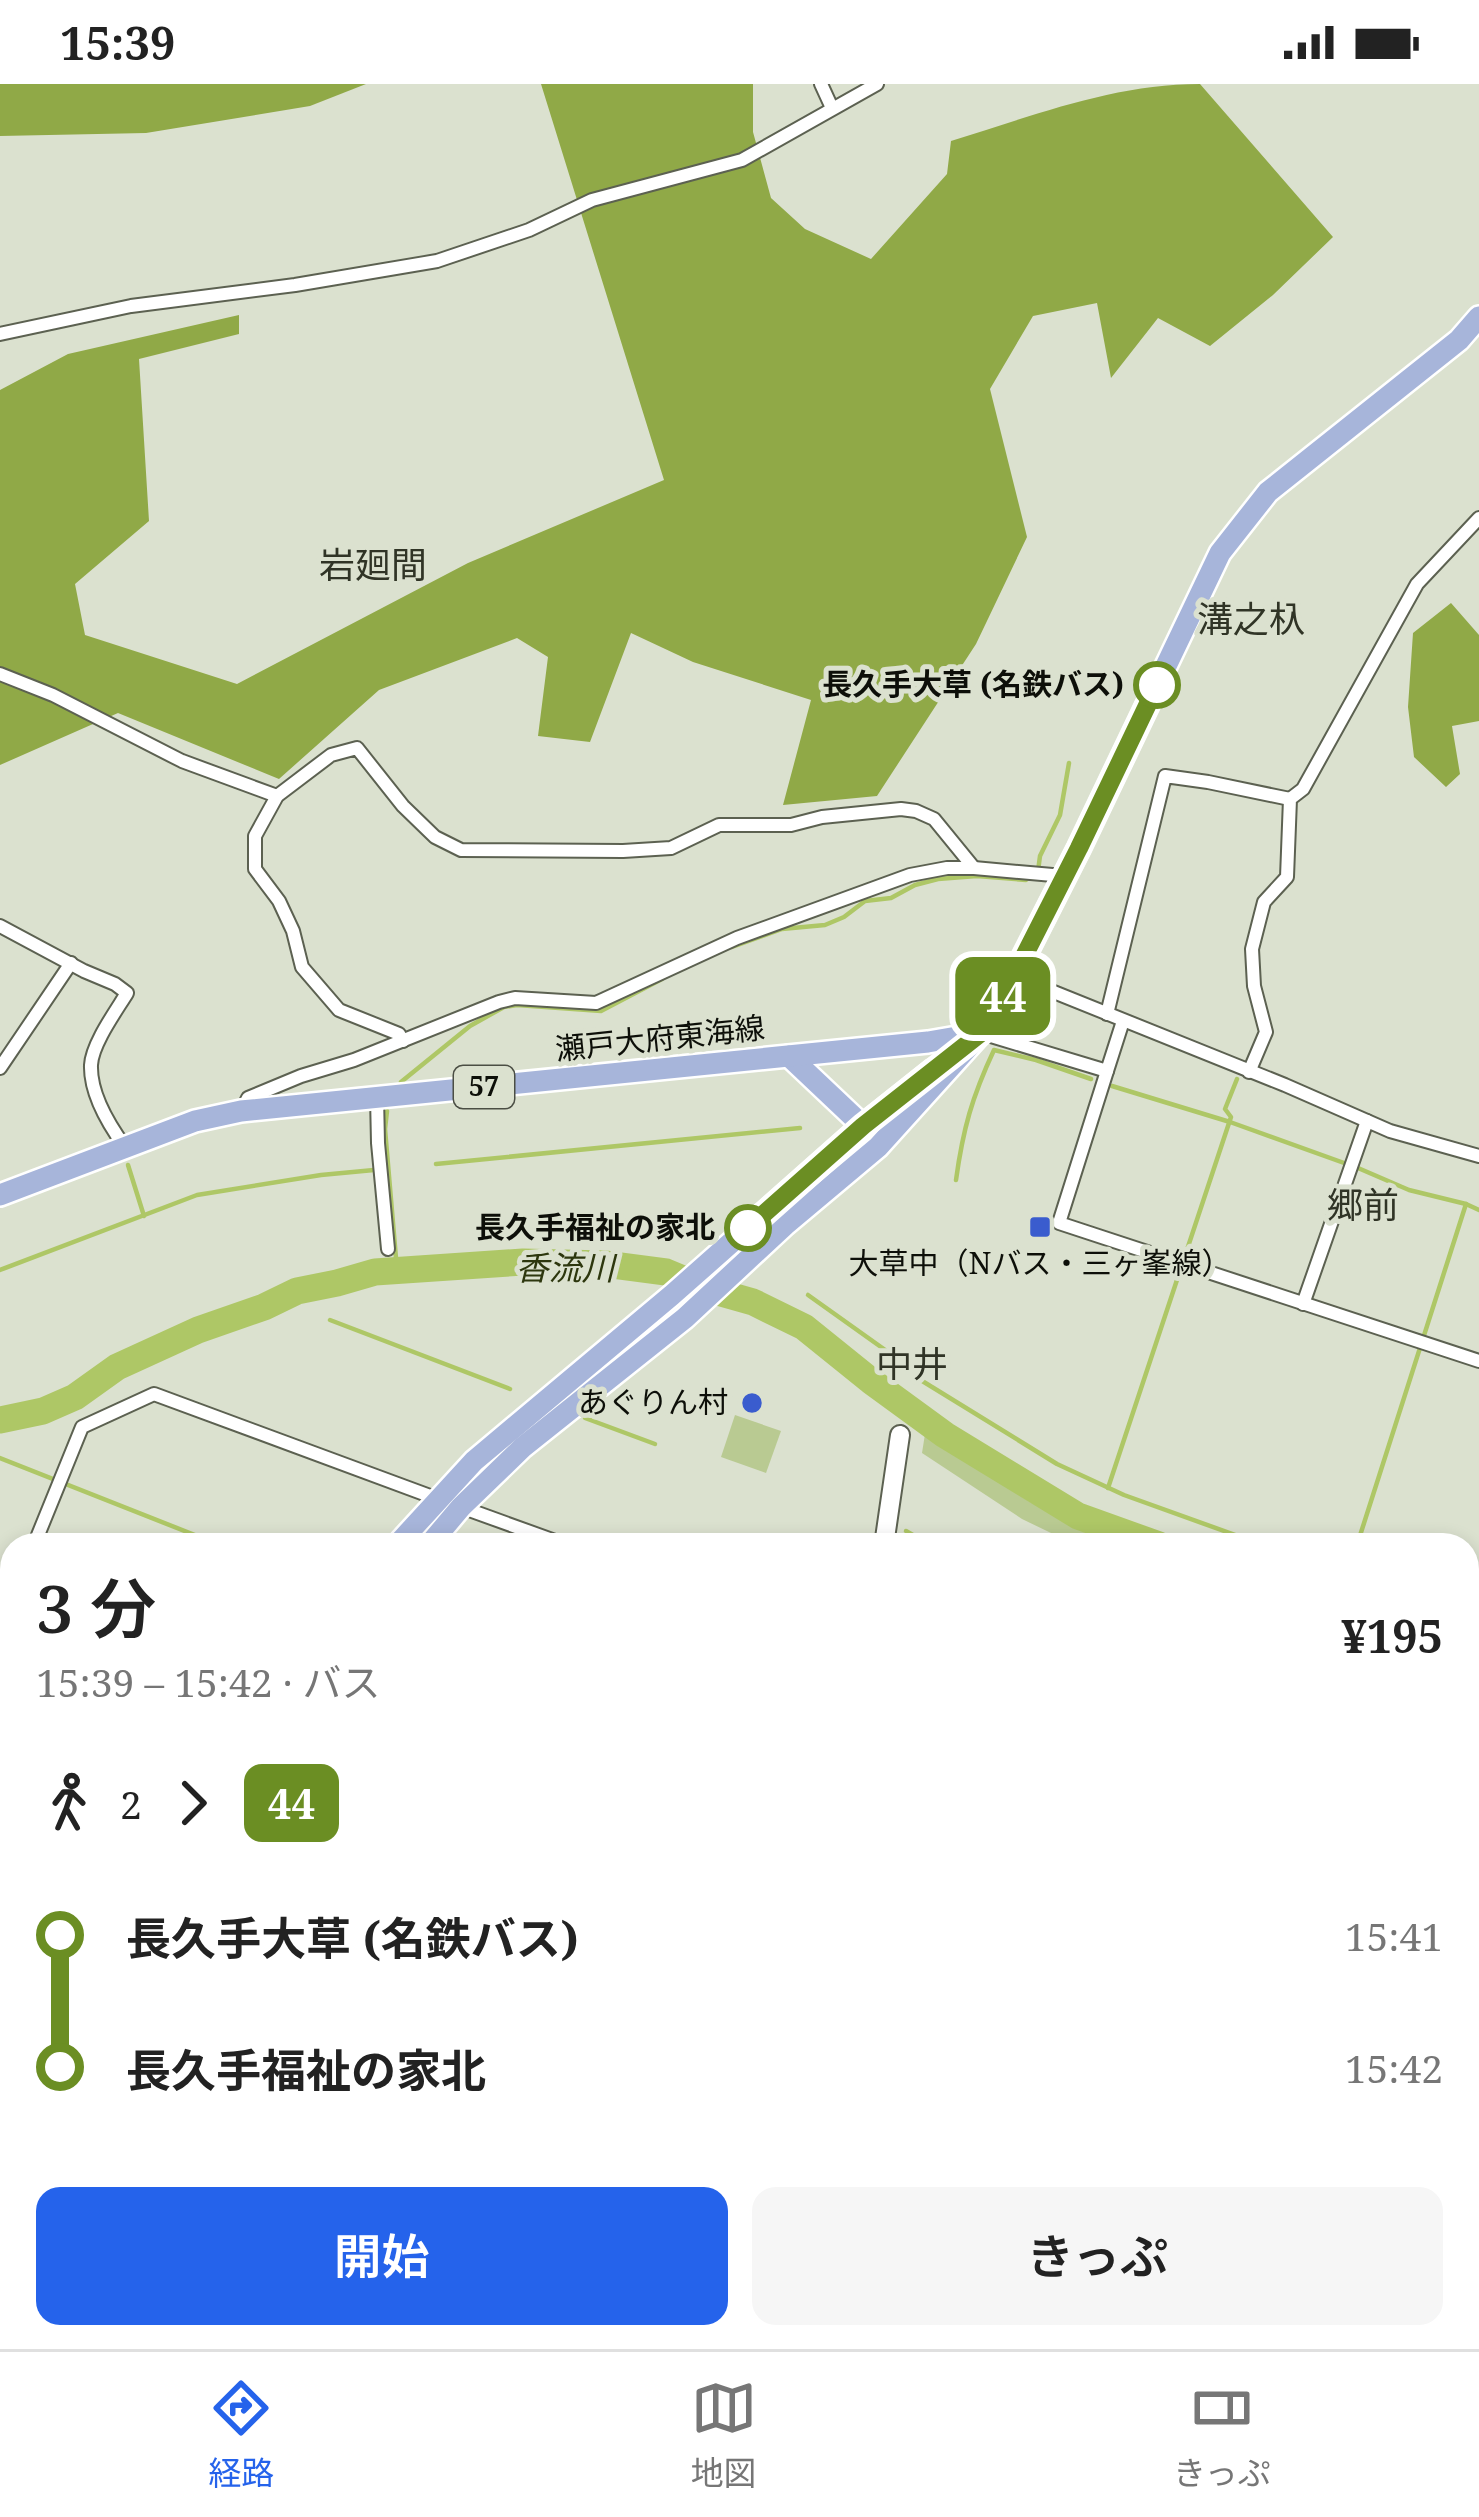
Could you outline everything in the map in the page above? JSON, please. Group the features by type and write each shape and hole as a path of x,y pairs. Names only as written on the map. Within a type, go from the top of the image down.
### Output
{"main road":[{"path":"439,1533 524,1447 702,1301 878,1147 981,1033 1014,976 1228,540 1268,492 1459,340 1479,317"},
{"path":"408,1533 474,1461 863,1126 981,1033"},
{"name":"瀬戸大府東海線","path":"0,1195 195,1121 242,1111 981,1033"},
{"path":"789,1056 863,1126"}],"street":[{"path":"821,84 832,108"},
{"path":"0,334 131,306 437,261 529,230 592,200 742,160 877,84"},
{"path":"1107,1014 1165,776 1290,799 1303,789 1417,584 1479,518"},
{"path":"0,674 53,695 182,761 278,796"},
{"path":"403,1041 399,1034 340,1010 302,967 279,901 255,869 255,836 278,796 331,755 357,748 403,806 435,837 460,850 671,848 719,825 791,825 901,809 934,818 974,868"},
{"path":"1249,1072 1265,1032 1254,986 1252,950 1264,902 1287,877 1290,799"},
{"path":"242,1111 248,1099 448,1021 515,998 596,1003 737,938 910,875 974,868 1064,876"},
{"path":"0,926 127,993 91,1061 95,1090 125,1147"},
{"path":"0,1068 71,963"},
{"path":"1014,976 1367,1121 1479,1156"},
{"path":"1123,1021 1059,1223 1479,1361"},
{"path":"981,1033 1107,1071"},
{"path":"377,1097 388,1249"},
{"path":"1303,1304 1367,1121"},
{"path":"39,1533 82,1427 154,1394 438,1498"},
{"path":"886,1533 900,1435"},
{"path":"461,1507 533,1533"}],"green space":[{"path":"0,84 366,84 310,106 146,133 0,136"},
{"path":"541,84 753,84 753,132 771,198 805,229 871,259 947,174 951,141 1105,95 1200,84 1333,237 1273,295 1210,346 1158,318 1111,378 1097,303 1033,316 990,389 1027,537 976,644 877,796 783,805 811,700 693,662 631,633 590,742 538,736 548,657 517,638 379,690 279,779 118,713 0,765 0,390 68,354 239,315 239,334 139,359 149,521 75,584 85,635 237,684 468,563 664,480"},
{"path":"1451,603 1479,635 1479,721 1452,726 1460,774 1446,787 1414,757 1408,707 1413,633"},
{"path":"735,1415 781,1431 766,1473 721,1457"},
{"path":"925,1434 1030,1502 1096,1533 1051,1533 922,1453"}],"waterway":[{"path":"1038,871 1040,856 1060,815 1069,763"},
{"path":"732,947 782,929 825,925 865,901 891,898 938,879 1029,877"},
{"path":"401,1082 470,1026 504,1007 601,1011 662,979"},
{"path":"956,1180 969,1114 994,1050 1091,1079"},
{"path":"1108,1488 1231,1117 1225,1109 1237,1079"},
{"path":"1112,1086 1230,1122 1409,1190 1479,1210"},
{"path":"387,1111 397,1270"},
{"path":"436,1164 800,1128"},
{"path":"128,1165 144,1216"},
{"path":"0,1270 197,1195 374,1170"},
{"path":"1361,1533 1466,1204"},
{"name":"香流川","path":"0,1420 43,1411 75,1397 117,1367 297,1291 375,1272 523,1262 605,1264 666,1272 753,1302 804,1327 945,1435 1078,1516 1125,1533"},
{"path":"808,1295 895,1357"},
{"path":"330,1320 510,1389"},
{"path":"919,1379 1057,1464 1124,1495 1230,1533"},
{"path":"585,1418 655,1444"},
{"path":"0,1458 190,1533"}],"bus line":[{"name":"44","path":"748,1228 863,1126 981,1033 1079,848 1157,685"}],"place":[{"name":"長久手大草 (名鉄バス)","path":"1157,685"},
{"name":"大草中（Nバス・三ヶ峯線）","path":"1040,1227"},
{"name":"長久手福祉の家北","path":"748,1228"},
{"name":"あぐりん村","path":"752,1403"}],"district":[{"name":"岩廻間","path":"373,565"},
{"name":"溝之杁","path":"1251,619"},
{"name":"郷前","path":"1363,1205"},
{"name":"中井","path":"912,1364"}]}
